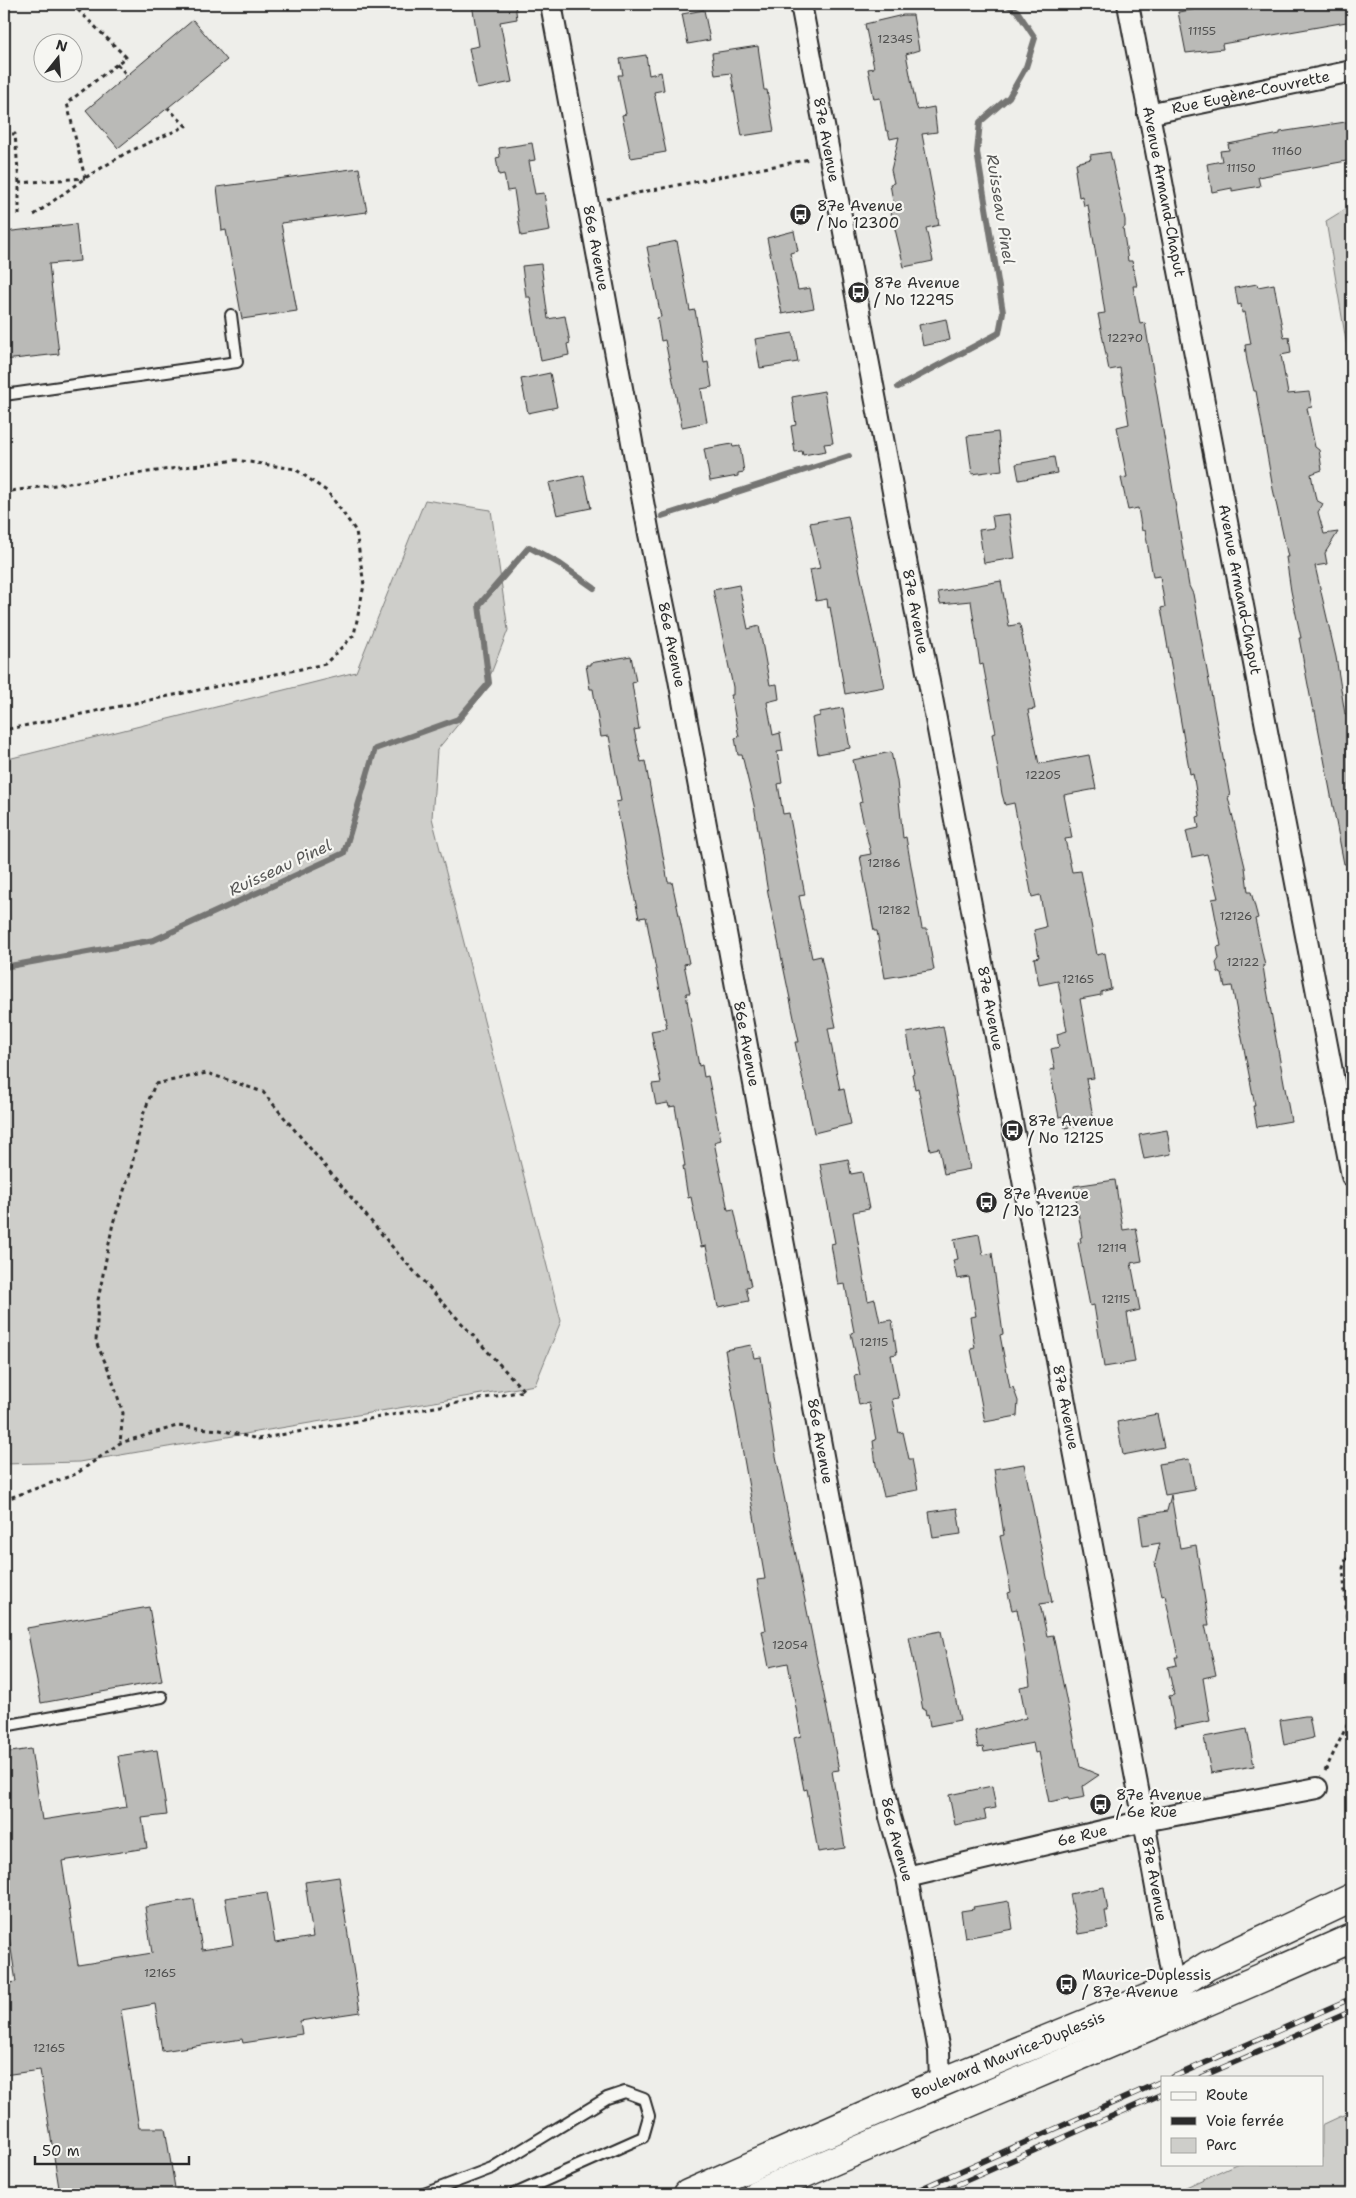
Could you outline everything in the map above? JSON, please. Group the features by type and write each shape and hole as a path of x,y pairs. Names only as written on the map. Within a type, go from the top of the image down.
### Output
{"street":[{"name":"86e Avenue","path":"551,4 649,534 678,674 890,1818 907,1877 939,2051 940,2083"},
{"name":"87e Avenue","path":"801,4 1179,2015"},
{"name":"Avenue Armand-Chaput","path":"1128,4 1352,1176"},
{"name":"Rue Eugène-Couvrette","path":"1148,114 1352,71"},
{"name":"6e Rue","path":"907,1877 1144,1821 1317,1788"},
{"name":"Boulevard Maurice-Duplessis","path":"688,2194 940,2083 1173,1988 1207,1966 1352,1898"},
{"name":"Boulevard Maurice-Duplessis","path":"757,2194 941,2114 1179,2015 1352,1938"}],"lane":[{"path":"4,395 238,362 231,315"},
{"path":"4,1726 162,1697"},
{"path":"424,2194 492,2168 607,2098 625,2092 644,2100 649,2116 643,2137 515,2194"}],"path":[{"path":"72,4 126,57 66,102 85,178"},
{"path":"117,64 127,75"},
{"path":"34,215 85,178 126,153 186,126 168,108"},
{"path":"4,134 15,134 19,183 18,215"},
{"path":"589,202 829,155"},
{"path":"19,183 85,178"},
{"path":"4,492 236,460 295,469 328,492 356,531 364,585 354,635 325,664 4,730"},
{"path":"4,1500 76,1474 120,1443 177,1426 220,1430 258,1440 524,1391 400,1256 263,1092 207,1073 156,1084 143,1115 130,1173 113,1222 98,1300 96,1342 110,1373 123,1412 120,1443"},
{"path":"1352,1543 1342,1568 1352,1681"},
{"path":"1317,1788 1352,1715"}],"green space":[{"path":"1352,205 1352,377 1326,221"},
{"path":"425,500 491,510 508,630 483,694 437,750 432,818 561,1321 535,1385 79,1462 4,1464 4,760 356,672"},
{"path":"1352,2111 1352,2194 1171,2194 1232,2166 1324,2166 1324,2124"}],"building":[{"path":"472,4 515,4 517,19 500,22 512,82 477,89 469,48 479,46"},
{"path":"1197,4 1352,4 1352,21 1222,44 1223,49 1186,53 1178,12 1198,9"},
{"path":"704,10 710,40 688,44 682,14"},
{"path":"903,15 913,15 919,50 906,54 916,105 918,110 934,107 937,132 922,134 939,225 926,228 933,261 904,267 890,208 894,207 890,184 894,183 891,170 899,137 890,139 888,131 886,131 880,98 874,99 868,69 874,68 865,24"},
{"path":"193,20 227,60 118,148 86,110"},
{"path":"758,46 764,90 767,90 774,131 742,136 731,73 715,75 712,53"},
{"path":"646,55 649,75 661,72 664,90 654,92 666,152 631,158 622,115 626,114 618,75 623,75 620,59"},
{"path":"1352,121 1352,160 1258,177 1260,186 1212,192 1207,164 1222,161 1220,151 1229,150 1228,144 1280,134 1280,132"},
{"path":"532,143 535,160 529,161 535,194 544,193 550,231 521,236 514,190 507,191 504,174 499,175 496,158 500,157 499,148"},
{"path":"1110,152 1125,220 1125,227 1123,228 1128,261 1132,261 1137,286 1133,286 1140,324 1145,323 1189,586 1193,594 1230,796 1228,797 1245,867 1248,892 1251,892 1258,918 1255,919 1265,966 1263,966 1265,979 1291,1121 1257,1127 1253,1106 1255,1106 1232,986 1225,987 1222,974 1218,972 1216,963 1219,959 1217,947 1221,946 1212,899 1218,898 1207,854 1192,857 1186,831 1199,828 1197,817 1200,816 1193,773 1190,774 1161,608 1165,607 1160,576 1153,577 1145,530 1142,531 1138,508 1128,510 1121,478 1127,477 1117,427 1129,424 1120,368 1109,370 1098,314 1105,313 1088,205 1084,206 1082,196 1079,197 1075,170 1077,169 1076,163 1091,159 1090,155"},
{"path":"359,168 367,212 281,223 297,311 242,319 226,230 222,231 217,187"},
{"path":"76,224 80,261 49,264 59,354 4,360 4,232"},
{"path":"794,231 798,251 790,253 798,290 810,288 814,308 782,314 767,238"},
{"path":"677,241 690,311 695,310 704,363 708,362 712,387 701,389 707,422 682,427 665,340 661,341 657,318 661,317 647,247"},
{"path":"541,264 548,319 565,316 570,343 567,344 569,355 541,361 530,297 526,297 522,266"},
{"path":"1257,284 1258,287 1274,284 1284,338 1289,337 1291,353 1281,355 1288,394 1309,392 1312,407 1307,408 1315,447 1319,450 1322,470 1311,474 1316,500 1323,504 1318,512 1324,534 1338,532 1325,553 1327,564 1315,566 1336,657 1345,714 1350,713 1352,726 1352,863 1344,864 1299,638 1301,638 1286,557 1288,557 1273,489 1256,391 1254,391 1247,361 1245,345 1251,344 1245,312 1242,313 1241,304 1238,305 1235,288"},
{"path":"946,319 950,340 923,346 919,325"},
{"path":"793,333 798,362 760,368 755,339"},
{"path":"550,373 557,407 528,413 521,379"},
{"path":"824,391 833,443 824,444 826,451 803,455 802,451 795,452 791,426 796,425 792,397"},
{"path":"998,432 1002,470 972,474 967,436"},
{"path":"732,444 733,447 740,446 744,472 738,473 738,476 710,481 704,449"},
{"path":"1054,457 1057,473 1019,480 1016,464"},
{"path":"584,475 591,508 557,515 549,483"},
{"path":"1009,514 1015,558 984,563 979,530 994,528 992,516"},
{"path":"848,516 884,687 845,694 830,607 828,608 827,599 816,601 810,570 820,568 810,523"},
{"path":"1001,581 1009,626 1020,624 1035,709 1028,710 1039,764 1089,755 1096,789 1064,795 1072,838 1065,839 1072,872 1081,871 1097,955 1105,953 1111,989 1101,992 1101,995 1080,999 1094,1078 1086,1079 1094,1122 1065,1128 1063,1116 1059,1117 1050,1070 1055,1069 1051,1049 1059,1047 1057,1034 1067,1031 1058,981 1039,985 1034,958 1039,957 1034,930 1046,927 1040,895 1032,897 1014,803 1005,805 1002,794 992,734 996,733 983,664 980,665 971,601 940,604 938,592"},
{"path":"739,585 748,629 759,626 770,685 777,684 779,699 767,702 773,735 780,733 783,751 777,752 782,783 778,784 783,814 789,813 805,895 799,896 812,958 821,956 836,1027 828,1028 840,1090 844,1089 851,1124 814,1133 795,1042 799,1042 768,893 754,805 742,755 738,755 735,738 739,737 731,695 733,695 733,687 713,590"},
{"path":"631,656 636,682 632,683 639,729 634,730 641,762 645,761 668,882 672,882 689,963 684,964 690,993 686,993 688,1006 699,1066 702,1065 704,1077 708,1076 721,1140 714,1142 728,1210 734,1209 751,1286 746,1287 749,1301 718,1307 706,1246 701,1247 691,1197 688,1198 683,1166 685,1166 675,1106 669,1107 668,1103 656,1105 652,1084 661,1083 651,1031 667,1028 646,917 639,918 629,872 616,802 621,801 609,736 601,737 593,689 590,689 586,665"},
{"path":"843,708 850,748 818,754 812,718 820,716 820,712"},
{"path":"891,752 897,781 903,838 906,837 922,929 927,929 934,970 885,978 877,931 874,931 860,856 871,854 859,803 862,802 853,760"},
{"path":"943,1026 970,1169 944,1174 939,1148 930,1150 918,1088 915,1089 912,1074 914,1073 907,1033"},
{"path":"1167,1130 1171,1154 1144,1159 1139,1135"},
{"path":"848,1159 851,1174 862,1172 869,1209 853,1212 868,1301 875,1299 880,1322 892,1321 897,1354 891,1355 899,1398 892,1399 899,1433 903,1432 909,1459 912,1459 918,1490 884,1496 876,1465 873,1441 876,1440 869,1403 859,1405 854,1376 860,1375 851,1333 854,1332 845,1284 838,1285 831,1244 835,1243 820,1164"},
{"path":"1115,1180 1123,1230 1136,1228 1142,1261 1131,1263 1140,1310 1127,1313 1135,1362 1104,1367 1094,1305 1090,1306 1078,1243 1081,1242 1080,1238 1082,1237 1074,1186"},
{"path":"979,1234 983,1255 992,1253 1003,1334 1000,1335 1010,1388 1013,1387 1018,1401 1017,1416 985,1422 971,1349 975,1348 970,1317 976,1316 969,1277 957,1279 953,1260 958,1259 954,1239"},
{"path":"751,1345 754,1358 761,1357 776,1456 839,1770 832,1771 845,1848 818,1852 807,1789 804,1790 794,1738 801,1736 788,1663 769,1667 762,1631 766,1630 757,1580 765,1579 725,1350"},
{"path":"1157,1414 1164,1447 1123,1455 1117,1422"},
{"path":"1189,1459 1195,1490 1165,1495 1159,1464"},
{"path":"1024,1464 1052,1602 1040,1604 1047,1636 1053,1635 1080,1767 1099,1775 1083,1786 1085,1797 1069,1800 1068,1798 1049,1802 1039,1752 1035,1753 1033,1743 984,1752 983,1747 978,1748 975,1731 1026,1718 1020,1687 1030,1685 1029,1676 1017,1609 1012,1610 1008,1593 1011,1592 1000,1536 1004,1535 994,1469"},
{"path":"1171,1495 1180,1548 1196,1545 1209,1625 1205,1625 1216,1675 1203,1678 1210,1721 1175,1728 1169,1696 1174,1695 1168,1667 1177,1665 1175,1657 1178,1657 1165,1595 1162,1596 1155,1563 1160,1543 1143,1546 1139,1516 1167,1511"},
{"path":"957,1508 961,1534 933,1538 929,1512"},
{"path":"149,1607 162,1681 41,1703 27,1628"},
{"path":"941,1631 960,1720 930,1726 928,1714 926,1715 925,1709 923,1710 909,1637"},
{"path":"1309,1716 1313,1738 1284,1745 1280,1720"},
{"path":"1247,1729 1254,1766 1211,1773 1204,1737"},
{"path":"31,1749 42,1820 127,1807 118,1756 157,1750 167,1815 142,1818 147,1848 62,1861 78,1965 152,1953 145,1907 194,1899 202,1950 233,1945 225,1898 267,1892 275,1943 313,1937 305,1882 339,1877 360,2012 300,2021 302,2034 243,2043 242,2039 162,2051 155,2004 121,2010 139,2128 165,2128 176,2194 60,2194 40,2070 4,2075 4,1984 16,1982 4,1902 4,1753"},
{"path":"992,1786 996,1808 984,1810 986,1819 955,1825 949,1795"},
{"path":"1104,1887 1108,1911 1105,1911 1108,1929 1078,1934 1070,1894"},
{"path":"1009,1901 1013,1929 965,1938 961,1911"}],"waterway":[{"name":"Ruisseau Pinel","path":"898,387 999,333 1003,312 977,152 980,122 1009,97 1026,67 1035,38 1017,11 1006,4"},
{"name":"Ruisseau Pinel","path":"662,516 849,456"},
{"name":"Ruisseau Pinel","path":"4,967 154,940 344,853 375,749 458,719 489,683 479,605 529,547 560,564 594,588"}],"railway":[{"path":"1175,2076 1352,1998"},
{"path":"1203,2076 1352,2011"},
{"path":"909,2194 1161,2081"},
{"path":"936,2194 1161,2094"}],"place":[{"name":"87e Avenue / No 12300","path":"801,215"},
{"name":"87e Avenue / No 12295","path":"858,292"},
{"name":"87e Avenue / No 12125","path":"1012,1130"},
{"name":"87e Avenue / No 12123","path":"987,1203"},
{"name":"87e Avenue / 6e Rue","path":"1100,1804"},
{"name":"Maurice-Duplessis / 87e Avenue","path":"1066,1984"}]}
